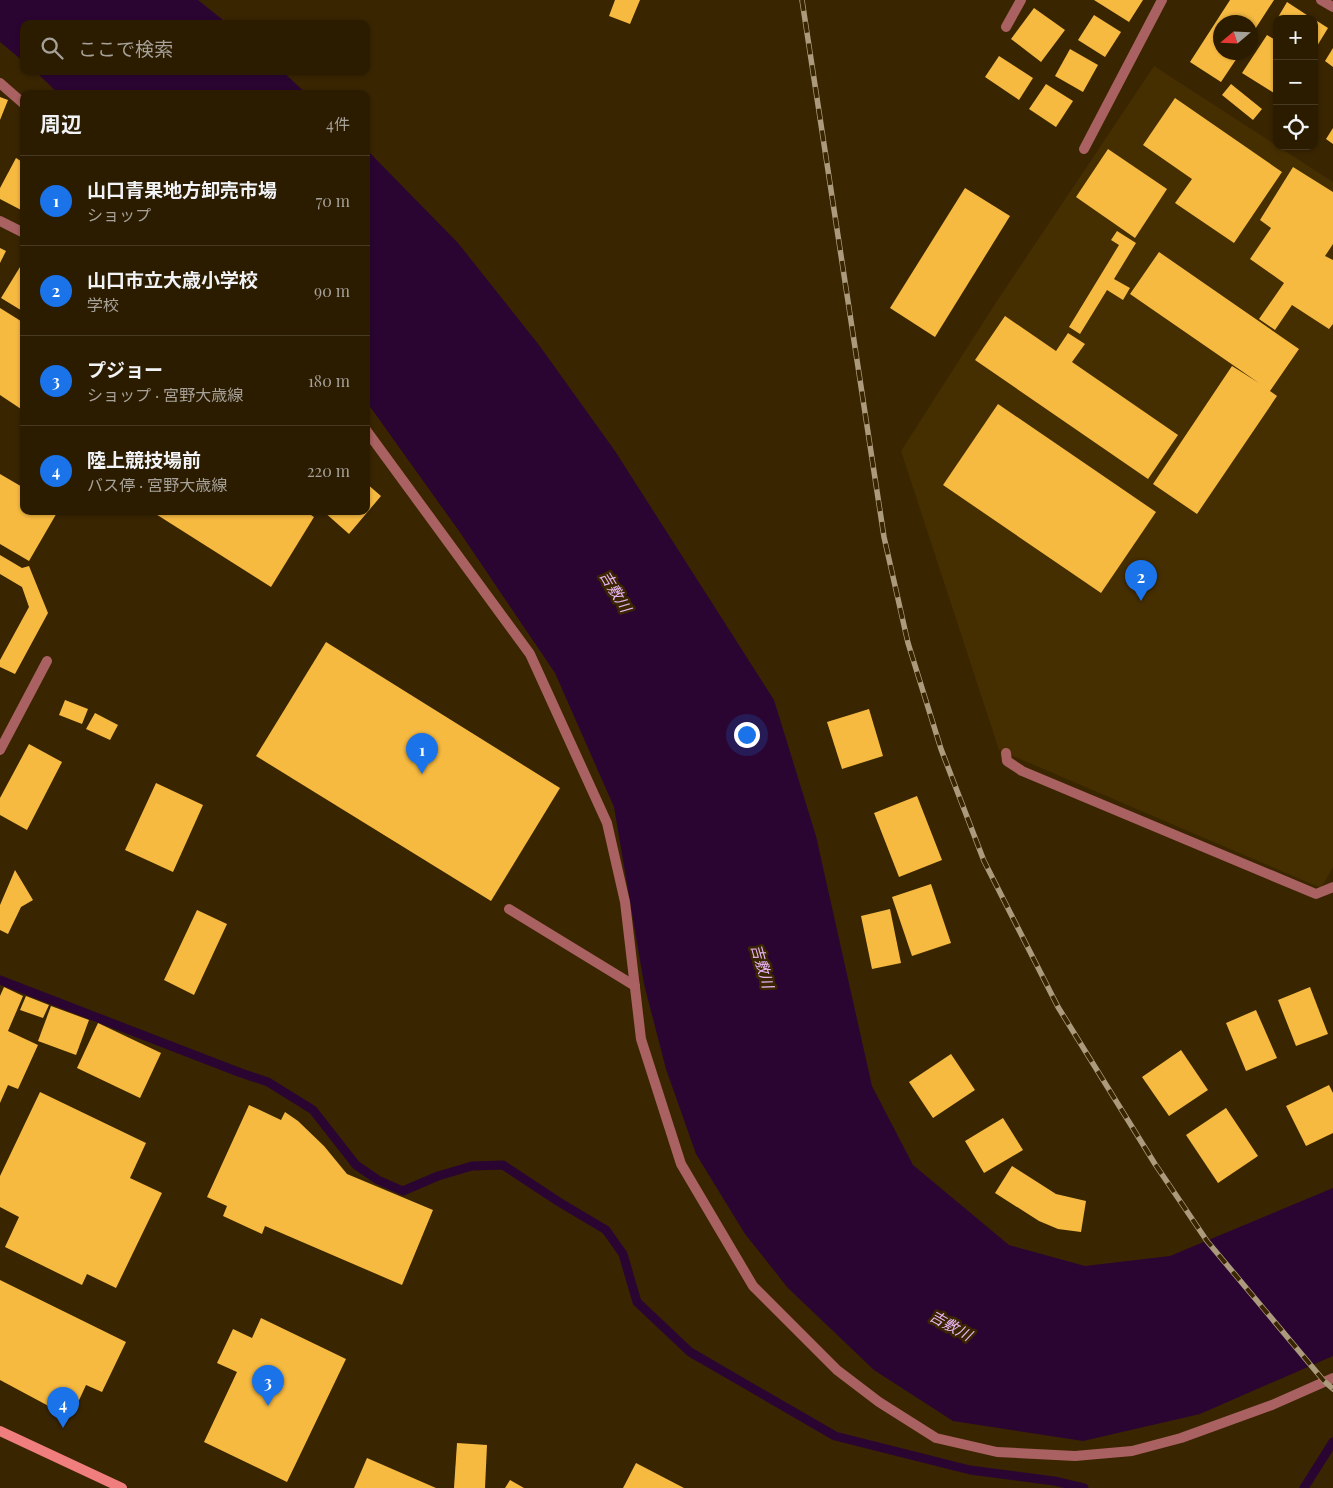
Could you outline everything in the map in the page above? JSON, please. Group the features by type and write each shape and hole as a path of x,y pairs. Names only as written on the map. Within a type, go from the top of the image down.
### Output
{"main road":[{"path":"0,1431 122,1488"}],"street":[{"path":"1006,27 1021,0"},
{"path":"1084,150 1162,0"},
{"path":"1321,0 1333,8"},
{"path":"0,83 20,100"},
{"path":"0,221 20,231"},
{"path":"370,435 530,654 607,823 624,902 641,1039 681,1164 753,1286 837,1370 879,1402 936,1438 997,1452 1075,1456 1132,1451 1181,1438 1272,1405 1333,1378"},
{"path":"0,750 47,661"},
{"path":"1006,753 1007,761 1022,771 1316,894 1333,887"},
{"path":"509,909 635,986"}],"shaded area":[{"path":"1154,66 1273,143 1273,150 1284,150 1333,182 1333,867 1321,888 999,750 901,451 997,301"}],"water":[{"path":"0,0 198,0 223,20 20,20 20,59 0,42"},
{"path":"39,75 286,75 303,90 55,90"},
{"name":"吉敷川","path":"370,153 458,243 539,345 615,451 774,700 816,836 872,1086 913,1165 1009,1245 1085,1266 1170,1256 1333,1188 1333,1356 1200,1414 1083,1441 953,1421 874,1370 788,1288 745,1234 696,1154 666,1069 644,984 614,807 555,673 459,531 370,407"}],"building":[{"path":"615,0 640,0 630,24 609,16"},
{"path":"1094,0 1143,0 1129,22"},
{"path":"1230,0 1274,0 1258,25 1258,15 1220,15"},
{"path":"1287,2 1307,15 1279,15"},
{"path":"1034,8 1065,30 1041,62 1011,39"},
{"path":"1094,15 1121,32 1105,57 1078,40"},
{"path":"1318,22 1328,28 1318,44"},
{"path":"1213,26 1213,60 1236,60 1221,82 1190,62"},
{"path":"1267,35 1273,39 1273,92 1242,73 1251,60 1258,60 1258,49"},
{"path":"1333,48 1333,67 1325,61"},
{"path":"1070,49 1098,65 1083,92 1055,76"},
{"path":"999,56 1033,78 1019,100 985,77"},
{"path":"1046,84 1073,101 1056,127 1029,109"},
{"path":"1231,84 1262,109 1253,120 1222,95"},
{"path":"0,97 8,100 0,120"},
{"path":"1175,98 1282,172 1234,243 1175,203 1192,179 1143,145"},
{"path":"1333,128 1333,144 1326,139"},
{"path":"1108,149 1167,189 1135,238 1076,197"},
{"path":"16,158 20,160 20,209 0,199 0,188"},
{"path":"1293,167 1333,192 1333,244 1325,256 1333,260 1333,324 1329,329 1292,305 1275,330 1259,319 1284,283 1250,259 1271,228 1260,220"},
{"path":"965,188 1010,216 935,337 890,308"},
{"path":"1117,231 1136,243 1114,279 1130,288 1123,300 1107,290 1080,334 1069,327 1119,245 1111,240"},
{"path":"0,248 6,251 0,263"},
{"path":"1159,252 1299,349 1270,391 1277,396 1197,514 1153,484 1232,366 1259,383 1130,294"},
{"path":"20,267 20,310 1,298"},
{"path":"0,308 20,320 20,408 0,395"},
{"path":"1005,316 1056,351 1068,333 1085,344 1072,362 1178,435 1148,479 975,360"},
{"path":"998,404 1156,512 1101,593 943,485"},
{"path":"0,474 20,486 20,515 56,515 29,561 0,544"},
{"path":"370,486 381,496 370,509"},
{"path":"157,515 311,515 314,517 271,587"},
{"path":"328,515 365,515 349,534"},
{"path":"0,555 22,568 29,566 48,613 15,674 0,667 0,660 29,607 22,587 0,574"},
{"path":"326,642 560,788 491,901 256,756"},
{"path":"65,700 88,709 82,724 59,715"},
{"path":"869,709 883,756 842,769 827,722"},
{"path":"95,713 118,725 110,740 86,729"},
{"path":"29,744 62,762 27,830 0,815 0,798"},
{"path":"156,783 203,805 173,872 125,850"},
{"path":"917,796 942,860 899,877 874,813"},
{"path":"15,870 33,900 21,907 8,934 0,930 0,905"},
{"path":"931,884 951,943 912,956 892,897"},
{"path":"890,909 901,963 872,969 861,916"},
{"path":"197,910 227,924 194,995 164,980"},
{"path":"4,987 23,996 8,1031 38,1045 18,1089 8,1085 0,1103 0,996"},
{"path":"1310,987 1328,1034 1296,1046 1278,1000"},
{"path":"26,996 49,1005 43,1018 20,1010"},
{"path":"51,1006 89,1020 76,1055 38,1041"},
{"path":"1256,1010 1277,1058 1246,1071 1226,1023"},
{"path":"98,1023 161,1053 140,1098 77,1068"},
{"path":"1181,1050 1208,1090 1169,1116 1142,1077"},
{"path":"951,1054 975,1090 933,1118 909,1082"},
{"path":"1329,1085 1333,1093 1333,1133 1306,1146 1286,1106"},
{"path":"40,1092 146,1143 130,1178 162,1193 116,1288 87,1274 82,1285 5,1247 19,1217 0,1207 0,1176"},
{"path":"249,1105 281,1120 285,1112 298,1121 324,1146 347,1174 433,1210 402,1285 265,1226 262,1234 223,1216 227,1206 207,1197"},
{"path":"1226,1108 1258,1156 1218,1183 1186,1135"},
{"path":"1003,1118 1023,1150 984,1173 965,1141"},
{"path":"1012,1166 1056,1194 1086,1201 1081,1232 1058,1229 1039,1221 995,1193"},
{"path":"0,1280 126,1342 102,1392 86,1385 75,1409 56,1410 0,1380"},
{"path":"261,1318 346,1359 287,1482 204,1442 237,1372 217,1363 233,1329 252,1338"},
{"path":"457,1443 487,1445 485,1488 454,1488"},
{"path":"367,1458 436,1488 354,1488"},
{"path":"636,1463 684,1488 623,1488"},
{"path":"510,1480 524,1488 505,1488"}],"waterway":[{"path":"0,980 268,1082 313,1110 356,1165 378,1180 403,1191 438,1176 472,1166 503,1165 606,1230 623,1254 637,1302 690,1352 835,1436 970,1470 1054,1481 1084,1488"},
{"path":"1304,1488 1333,1442"}],"railway":[{"path":"802,0 884,537 908,643 941,749 984,861 1058,1007 1155,1164 1207,1241 1324,1381 1333,1389"}],"place":[{"name":"山口市立大歳小学校","path":"1141,601"},
{"name":"山口青果地方卸売市場","path":"422,774"},
{"name":"プジョー","path":"268,1406"},
{"name":"陸上競技場前","path":"63,1428"}]}
